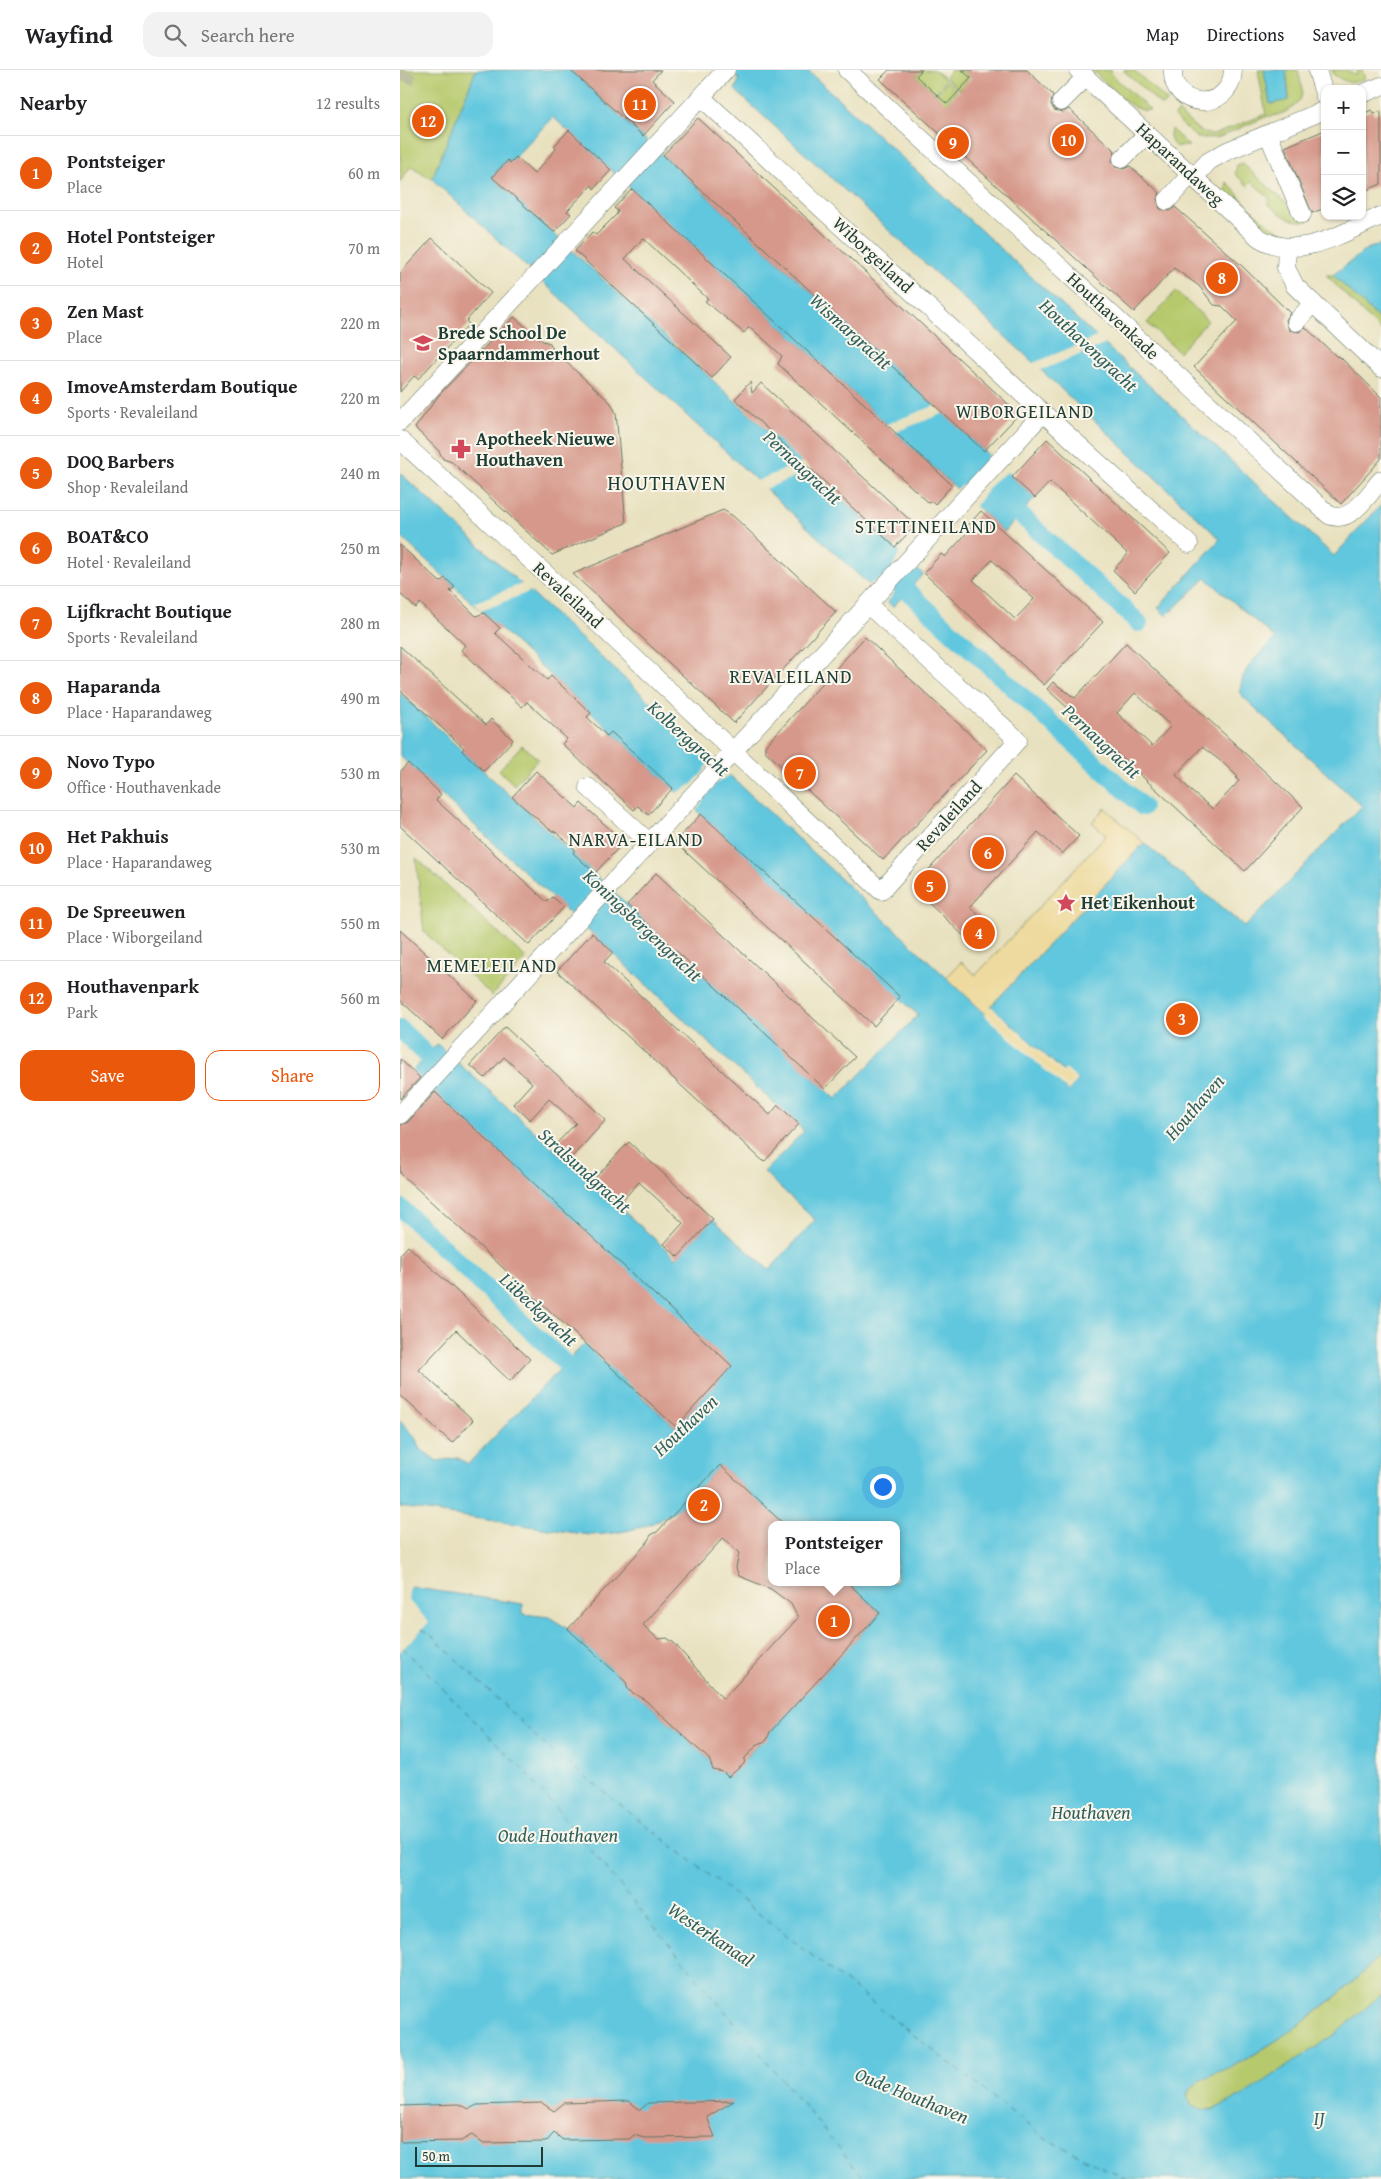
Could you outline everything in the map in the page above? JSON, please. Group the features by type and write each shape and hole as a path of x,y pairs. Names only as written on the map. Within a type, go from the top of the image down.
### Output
{"street":[{"path":"400,422 726,70"},
{"name":"Houthavenkade","path":"847,70 1329,515 1342,517 1350,514 1381,480"},
{"path":"1173,70 1174,82 1178,90 1185,96 1201,102 1210,101 1224,92 1229,86 1233,70"},
{"path":"1317,70 1321,85"},
{"path":"1061,102 1082,73"},
{"name":"Haparandaweg","path":"1082,73 1258,237 1273,245 1287,248"},
{"path":"1366,92 1381,86"},
{"name":"Wiborgeiland","path":"701,97 1043,413 1189,544"},
{"path":"1167,201 1209,161 1321,112"},
{"path":"1122,159 1147,134"},
{"path":"1268,134 1302,214"},
{"path":"1381,216 1307,247 1287,248 1286,268 1295,286 1381,368"},
{"path":"1300,325 1316,306"},
{"path":"400,1115 1043,413"},
{"name":"Revaleiland","path":"400,440 549,577 728,757 881,891 1018,740 870,603"},
{"path":"588,787 650,843"}],"green space":[{"path":"400,70 476,70 432,179 411,166 400,182"},
{"path":"923,70 935,70 946,80 935,93 916,76"},
{"path":"951,70 962,70 970,77 959,90 945,77"},
{"path":"1092,70 1111,70 1112,75 1150,110 1135,108 1127,103"},
{"path":"1123,70 1134,70 1167,101 1162,106"},
{"path":"1258,70 1264,70 1271,104 1289,97 1286,70 1298,70 1302,94 1297,103 1283,113 1268,116 1217,138 1197,138 1174,117 1178,112 1201,132 1213,135 1266,114"},
{"path":"1332,70 1348,70 1354,75 1357,74 1357,70 1362,70 1365,79 1348,82 1333,74"},
{"path":"947,81 957,91 946,104 936,94"},
{"path":"1171,129 1189,146 1176,147 1172,143"},
{"path":"1242,163 1302,217 1306,216 1308,221 1291,219 1267,203 1270,199 1252,182 1248,186 1235,174 1237,165"},
{"path":"1227,182 1258,216 1276,229 1298,236 1298,238 1287,237 1267,229 1249,216 1225,193"},
{"path":"1326,275 1333,275 1381,321 1381,331"},
{"path":"1176,291 1208,321 1179,352 1147,323"},
{"path":"522,745 538,759 514,785 499,770"},
{"path":"416,858 526,958 492,996 424,932"},
{"path":"1381,1955 1381,1995 1356,2019 1335,2035 1299,2061 1235,2100 1205,2110 1196,2108 1188,2102 1188,2094 1198,2082 1241,2062 1279,2039 1332,2000"}],"sand":[{"name":"Het Eikenhout","path":"1105,808 1144,843 991,1006 1063,1071 1066,1069 1078,1080 1068,1091 946,978 961,962 976,975 1106,835 1092,822"}],"water":[{"path":"476,70 570,70 1035,498 1004,532 553,117 510,162 507,160 492,177 923,574 893,607 432,179"},
{"name":"Houthaven","path":"730,70 807,70 1334,556 1381,505 1381,1955 1332,2000 1297,2026 1241,2062 1195,2084 1187,2095 1191,2105 1201,2110 1212,2110 1242,2096 1333,2036 1381,1995 1381,2179 400,2179 400,1652 428,1622 407,1600 410,1587 523,1604 523,1614 549,1617 568,1629 728,1777 880,1613 851,1586 900,1586 900,1521 781,1521 720,1465 691,1497 670,1514 660,1520 637,1528 613,1533 590,1535 400,1507 400,1420 416,1439 419,1448 437,1461 458,1458 468,1464 584,1344 675,1427 731,1365 409,1075 437,1044 676,1258 713,1219 769,1270 815,1220 764,1172 804,1131 400,756 400,693 836,1099 918,1015 400,536 400,473 706,753 1068,1091 1078,1080 1066,1070 1064,1072 991,1006 1144,843 1245,927 1362,806 1241,695 1241,686 1246,671 1275,638 1206,578 1166,616 1158,608 1220,539 1021,351 735,90 739,79"},
{"path":"1264,70 1286,70 1289,100 1270,104"},
{"path":"1381,244 1381,321 1333,275 1367,249"}],"pier":[{"path":"1099,336 1106,344 1039,371 1031,364"},
{"path":"937,405 944,413 893,433 884,425"},
{"path":"990,453 1009,471 995,480 974,508 955,490 971,480 983,467"},
{"path":"805,461 813,469 763,490 754,482"},
{"path":"901,550 921,568 906,577 886,604 867,586 882,577 894,564"},
{"path":"524,583 531,591 481,611 473,603"},
{"path":"711,755 732,774 715,784 695,812 675,794 691,785 704,771"},
{"path":"991,1006 1063,1072 1066,1069 1078,1080 1068,1091 984,1015 986,1013 1068,1087 1074,1080 1066,1073 1062,1074 990,1008"},
{"path":"407,1587 410,1587 408,1600 429,1622 400,1652 400,1648 425,1622 405,1601"}],"building":[{"path":"570,70 661,70 652,80 675,101 643,136"},
{"path":"889,70 922,70 916,76 947,104 971,78 962,70 1027,70 1053,95 1051,104 1054,110 1063,112 1069,109 1115,151 1112,161 1115,167 1124,169 1130,166 1160,193 1157,199 1160,209 1170,211 1175,207 1241,265 1290,313 1286,320 1289,330 1299,332 1305,327 1337,357 1339,356 1381,397 1381,459 1341,504 1194,367 1237,321 1222,306 1214,305 1199,286 1174,268 1134,312 880,79"},
{"path":"1372,110 1374,114 1381,111 1381,184 1366,190 1366,130 1366,112"},
{"path":"698,118 1019,414 984,451 663,155"},
{"path":"569,130 611,170 594,189 592,185 567,211 571,214 554,232 492,177 508,160 510,163 516,157 534,174 556,149 554,146"},
{"path":"1321,132 1321,210 1312,213 1285,147"},
{"path":"632,189 952,485 935,504 932,501 929,503 778,364 782,356 767,342 751,328 748,328 744,333 705,301 708,299 643,238 625,259 731,357 712,378 575,251 592,232 596,235 616,215 618,211 614,208"},
{"name":"Brede School De Spaarndammerhout","path":"432,238 491,293 466,321 469,324 418,379 414,376 400,392 400,273"},
{"path":"514,317 543,341 550,343 554,351 611,403 616,413 626,523 552,555 452,462 443,459 439,451 415,428 439,395"},
{"path":"750,382 752,393 761,383 912,522 909,525 913,528 895,547 735,399"},
{"path":"1047,439 1170,553 1135,591 1113,570 1128,554 1050,482 1035,498 1012,477"},
{"path":"723,510 733,516 836,612 734,723 573,574"},
{"path":"981,511 1103,622 1044,685 924,573 941,554 945,557 966,534 963,531","holes":["992,560 1034,599 1015,619 973,580"]},
{"path":"400,545 440,582 445,578 455,587 450,591 476,616 484,613 500,628 495,633 547,680 551,676 591,713 587,717 607,736 611,732 673,788 648,815 638,806 634,810 562,744 567,739 527,702 522,707 461,650 465,645 420,603 416,608 400,594"},
{"path":"865,637 987,750 883,860 765,751 765,746"},
{"path":"1126,643 1303,807 1245,871 1047,689 1053,682 1075,698","holes":["1135,693 1171,726 1152,746 1117,713","1202,747 1222,762 1238,777 1236,778 1239,781 1213,809 1193,793 1176,775"]},
{"path":"400,646 486,725 491,719 513,740 484,771 462,751 464,748 400,690"},
{"path":"408,763 441,794 436,800 547,902 553,897 564,907 529,945 400,826 400,772"},
{"path":"536,771 577,808 581,803 624,842 595,873 573,853 575,849 512,797"},
{"path":"1014,776 1079,836 1062,854 1038,832 970,907 993,928 977,946 972,944 913,887"},
{"path":"701,814 900,997 874,1026 675,842"},
{"path":"656,873 855,1057 825,1089 627,905"},
{"path":"400,930 477,1001 442,1039 400,1000"},
{"path":"592,933 613,952 604,962 770,1115 778,1105 799,1124 764,1162 557,971"},
{"path":"505,1027 606,1120 571,1158 556,1144 576,1123 549,1099 530,1120 513,1104 532,1083 504,1057 485,1078 470,1065"},
{"path":"400,1059 420,1078 400,1099"},
{"path":"435,1092 732,1366 676,1427 400,1173 400,1125 408,1122"},
{"path":"629,1142 713,1219 678,1257 664,1244 683,1223 639,1182 620,1203 594,1179"},
{"path":"408,1246 530,1359 510,1381 456,1330 419,1370 473,1420 452,1443 400,1395 400,1255"},
{"path":"720,1465 781,1521 768,1521 768,1586 851,1586 880,1613 770,1732 767,1740 757,1745 745,1758 744,1764 728,1777 723,1772 713,1770 709,1759 645,1700 628,1690 626,1682 568,1629 646,1544 651,1535 657,1532","holes":["723,1538 739,1553 736,1568 739,1576 771,1589 791,1604 798,1618 723,1699 673,1642 667,1638 658,1639 643,1625"]},
{"path":"629,2101 640,2110 648,2103 734,2101 707,2117 715,2137 644,2138 634,2135 629,2139 563,2140 554,2133 546,2142 482,2143 472,2135 461,2141 400,2142 400,2106 459,2104 469,2109 477,2105 542,2103 554,2111 564,2103"}],"waterway":[{"name":"Wismargracht","path":"1003,499 1139,623"},
{"name":"Pernaugracht","path":"891,576 1143,807"},
{"name":"Stralsundgracht","path":"400,1029 443,1071"},
{"name":"Lübeckgracht","path":"400,1207 583,1380"}],"ferry route":[{"path":"422,1629 429,1633 549,1749 1046,2139 1126,2179"},
{"path":"403,1648 528,1775 865,2179"}],"tunnel":[{"path":"400,80 404,70"}],"place":[{"name":"De Spreeuwen","path":"640,104"},
{"name":"Houthavenpark","path":"428,121"},
{"name":"Het Pakhuis","path":"1068,140"},
{"name":"Novo Typo","path":"953,143"},
{"name":"Haparanda","path":"1222,278"},
{"name":"Brede School De Spaarndammerhout","path":"423,343"},
{"name":"Apotheek Nieuwe Houthaven","path":"461,449"},
{"name":"Lijfkracht Boutique","path":"800,773"},
{"name":"BOAT&CO","path":"988,853"},
{"name":"DOQ Barbers","path":"930,886"},
{"name":"Het Eikenhout","path":"1066,903"},
{"name":"ImoveAmsterdam Boutique","path":"979,933"},
{"name":"Zen Mast","path":"1182,1019"},
{"name":"Hotel Pontsteiger","path":"704,1505"},
{"name":"Pontsteiger","path":"834,1621"}],"district":[{"name":"WIBORGEILAND","path":"1025,411"},
{"name":"HOUTHAVEN","path":"667,483"},
{"name":"STETTINEILAND","path":"926,526"},
{"name":"REVALEILAND","path":"791,676"},
{"name":"NARVA-EILAND","path":"636,839"},
{"name":"MEMELEILAND","path":"492,965"}],"water label":[{"name":"Houthavengracht","path":"1089,345"},
{"name":"Kolberggracht","path":"689,738"},
{"name":"Koningsbergengracht","path":"643,925"},
{"name":"Oude Houthaven","path":"558,1835"},
{"name":"Westerkanaal","path":"711,1934"},
{"name":"Oude Houthaven","path":"912,2095"},
{"name":"IJ","path":"1319,2118"}]}
